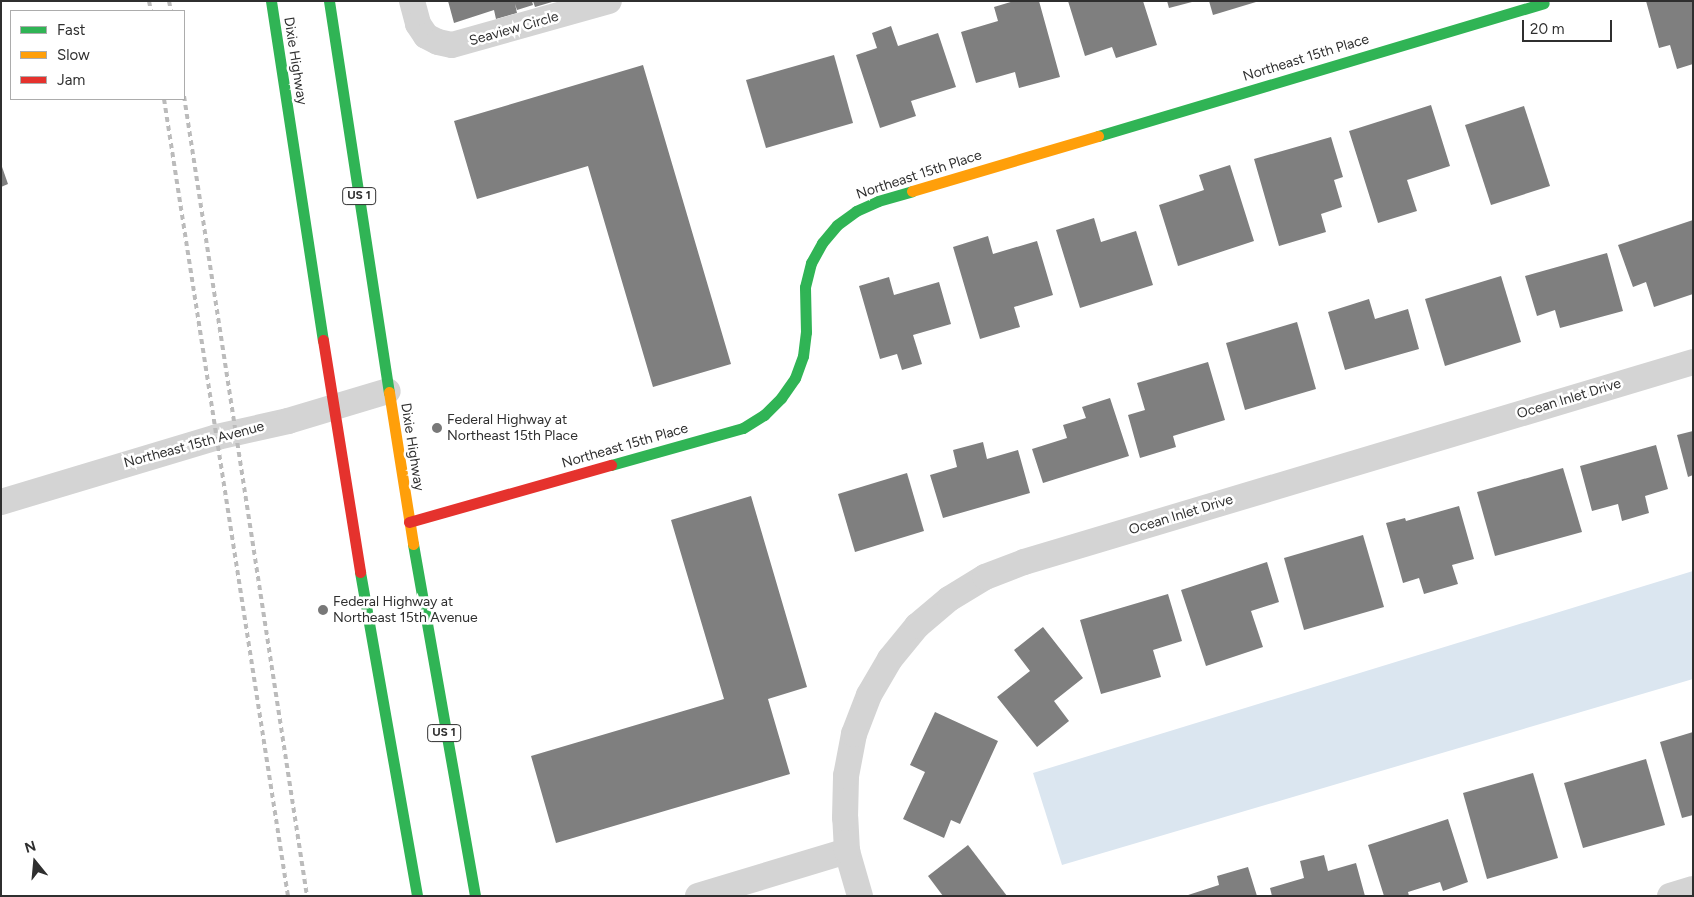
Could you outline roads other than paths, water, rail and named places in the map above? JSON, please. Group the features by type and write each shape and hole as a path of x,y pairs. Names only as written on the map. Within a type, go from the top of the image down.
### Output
{"main road":[{"name":"Dixie Highway","path":"271,1 333,408 386,726 417,896"},
{"name":"Dixie Highway","path":"329,1 409,522 444,735 475,896"},
{"name":"Northeast 15th Place","path":"409,522 743,428 764,415 781,398 794,378 803,356 806,332 805,287 810,264 822,243 832,231 856,211 878,201 1544,3"}],"street":[{"name":"Seaview Circle","path":"412,1 418,24 426,36 438,42 452,45 608,1"},
{"name":"Ocean Inlet Drive","path":"857,895 847,851 844,818 846,776 854,734 869,695 890,658 917,626 949,599 985,577 1024,562 1693,362"},
{"name":"Northeast 15th Avenue","path":"1,502 217,437 333,408 388,391"},
{"path":"698,896 847,851"},
{"path":"1670,896 1693,889"}],"railway":[{"path":"149,1 151,10"},
{"path":"169,1 171,10"},
{"path":"164,100 288,896"},
{"path":"185,100 307,896"}],"place":[{"name":"Federal Highway at Northeast 15th Place","path":"437,428"},
{"name":"Federal Highway at Northeast 15th Avenue","path":"323,610"}]}
